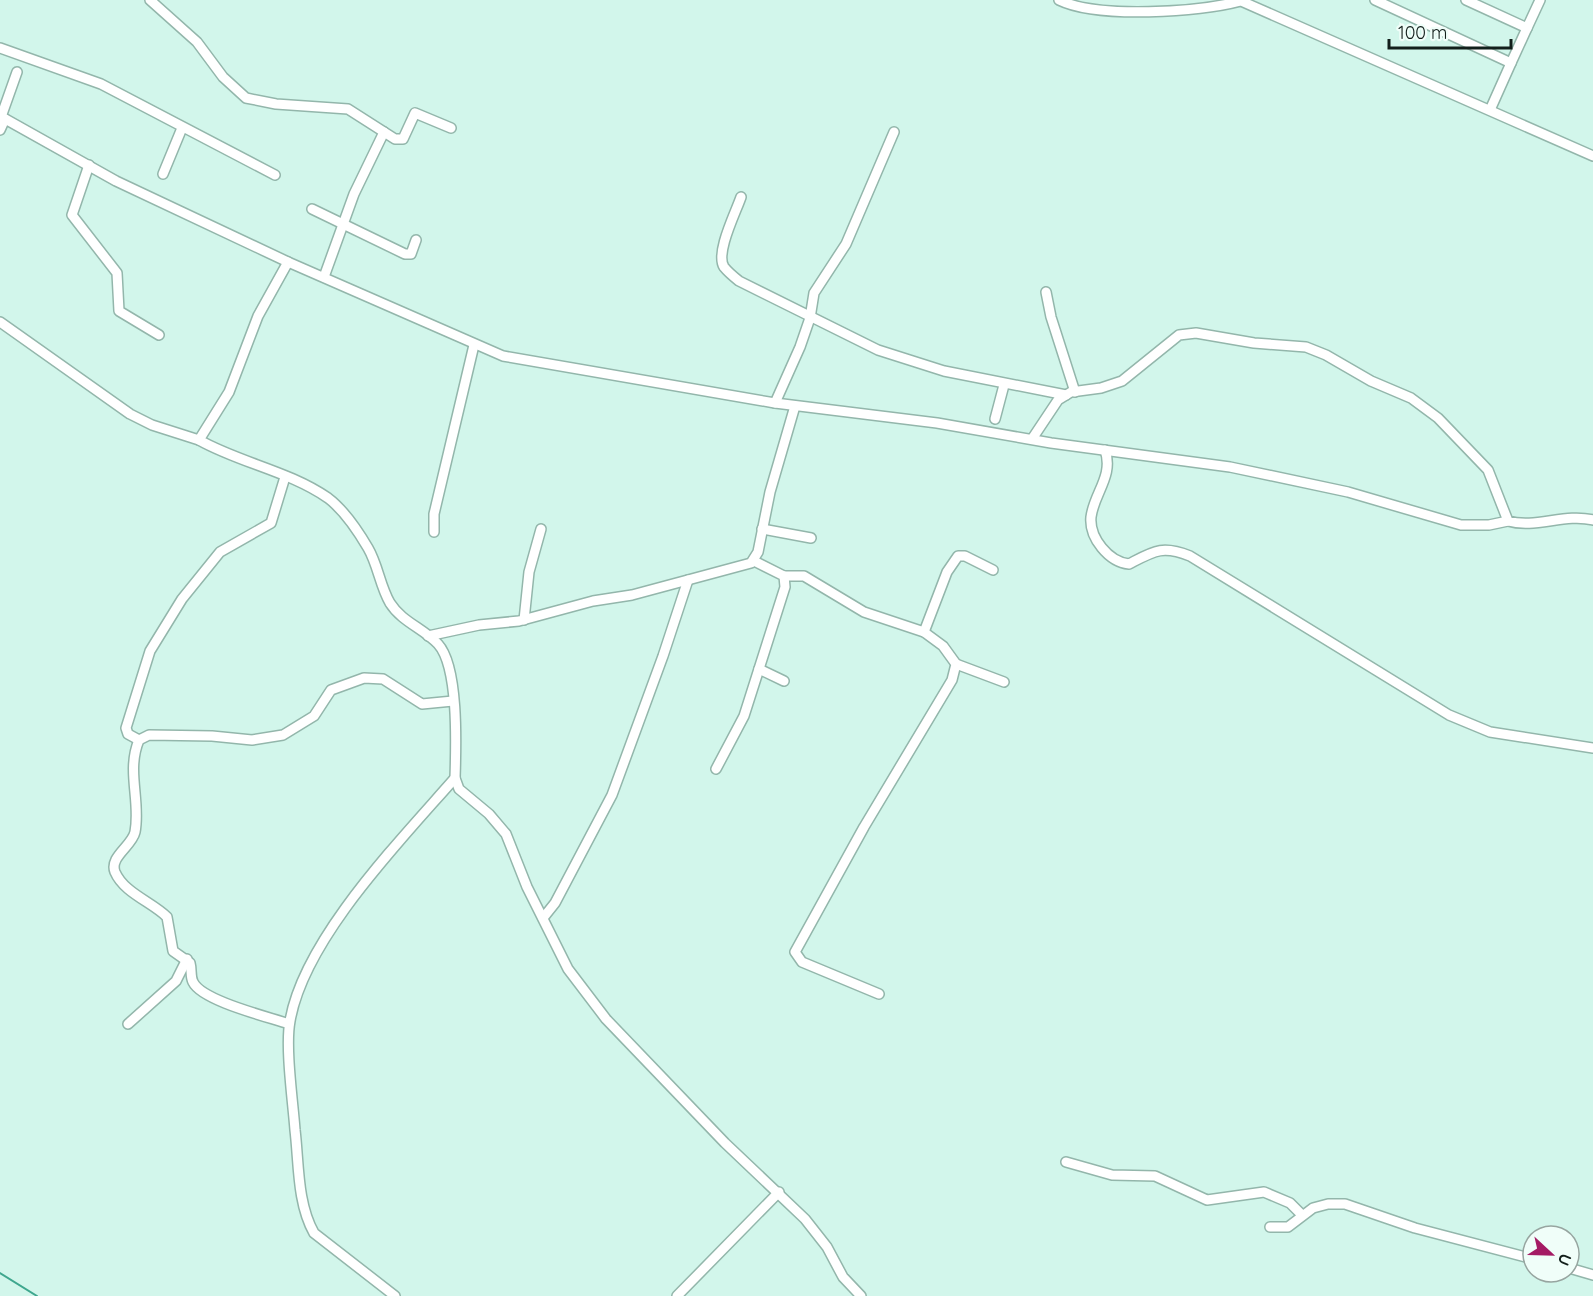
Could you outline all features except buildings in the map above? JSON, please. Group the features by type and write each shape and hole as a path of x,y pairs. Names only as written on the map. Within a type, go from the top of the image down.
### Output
{"street":[{"path":"150,0 197,42 223,77 246,98 276,104 348,109 395,139 403,139 415,113 451,128"},
{"path":"1059,0 1085,8 1128,11 1190,9 1242,0 1593,156"},
{"path":"1375,0 1390,3 1511,63"},
{"path":"1466,0 1527,28"},
{"path":"1490,110 1540,0"},
{"path":"0,48 88,78 275,175"},
{"path":"0,130 17,72"},
{"path":"2,117 116,181 288,262 502,356 775,403 926,422 1241,469 1369,498 1461,525 1489,525 1508,520 1521,523 1576,517 1593,520"},
{"path":"163,174 182,128"},
{"path":"324,277 354,194 384,132"},
{"path":"775,403 810,318 814,293 846,244 894,132"},
{"path":"89,165 72,214 117,273 119,312 159,335"},
{"path":"741,197 725,240 722,258 724,267 739,281 878,350 944,371 1004,385 1071,393 1101,388 1122,381 1172,338 1187,333 1315,350 1359,375 1411,398 1445,424 1488,470 1508,520"},
{"path":"312,209 405,254 411,254 416,240"},
{"path":"199,440 229,392 258,316 288,262"},
{"path":"1046,292 1071,393"},
{"path":"0,322 130,414 152,425 199,440 285,477 328,498 342,511 377,564 389,601 408,624 439,646 447,662 453,701 455,778 459,789 489,814 506,834 526,887 568,969 606,1019 725,1143 779,1192 827,1246 843,1277 861,1296"},
{"path":"434,532 434,514 474,345"},
{"path":"994,419 1004,385"},
{"path":"1032,439 1052,406 1071,393"},
{"path":"754,561 770,492 795,406"},
{"path":"1105,450 1107,464 1105,482 1091,518 1096,538 1112,557 1129,564 1159,549 1173,549 1190,556 1449,715 1490,732 1593,748"},
{"path":"139,740 128,734 126,728 143,668 154,642 182,599 215,556 271,523 279,503 285,477"},
{"path":"524,620 529,572 541,529"},
{"path":"762,529 811,538"},
{"path":"924,632 947,572 958,556 964,556 993,570"},
{"path":"428,636 524,620 688,580 754,561 784,576 809,578 864,612 924,632 943,646 956,664 1004,682"},
{"path":"716,769 744,716 785,587 784,576"},
{"path":"543,918 555,903 612,795 688,580"},
{"path":"879,994 802,962 795,955 795,949 952,680 956,664"},
{"path":"759,669 784,681"},
{"path":"289,1024 204,993 193,982 192,967 187,959 173,951 167,917 124,884 114,870 114,862 135,832 132,769 139,740 149,735 212,736 252,740 283,735 314,716 331,690 364,678 383,679 422,704 453,701"},
{"path":"395,1296 314,1233 308,1222 301,1192 289,1024 301,988 324,938 384,859 455,778"},
{"path":"128,1024 176,981 187,959"},
{"path":"1066,1162 1112,1175 1155,1176 1207,1200 1264,1192 1290,1203 1301,1214"},
{"path":"676,1296 779,1192"},
{"path":"1270,1227 1288,1227 1301,1214 1328,1204 1345,1204 1415,1228 1521,1256"}],"waterway":[{"path":"0,1273 37,1296"}]}
